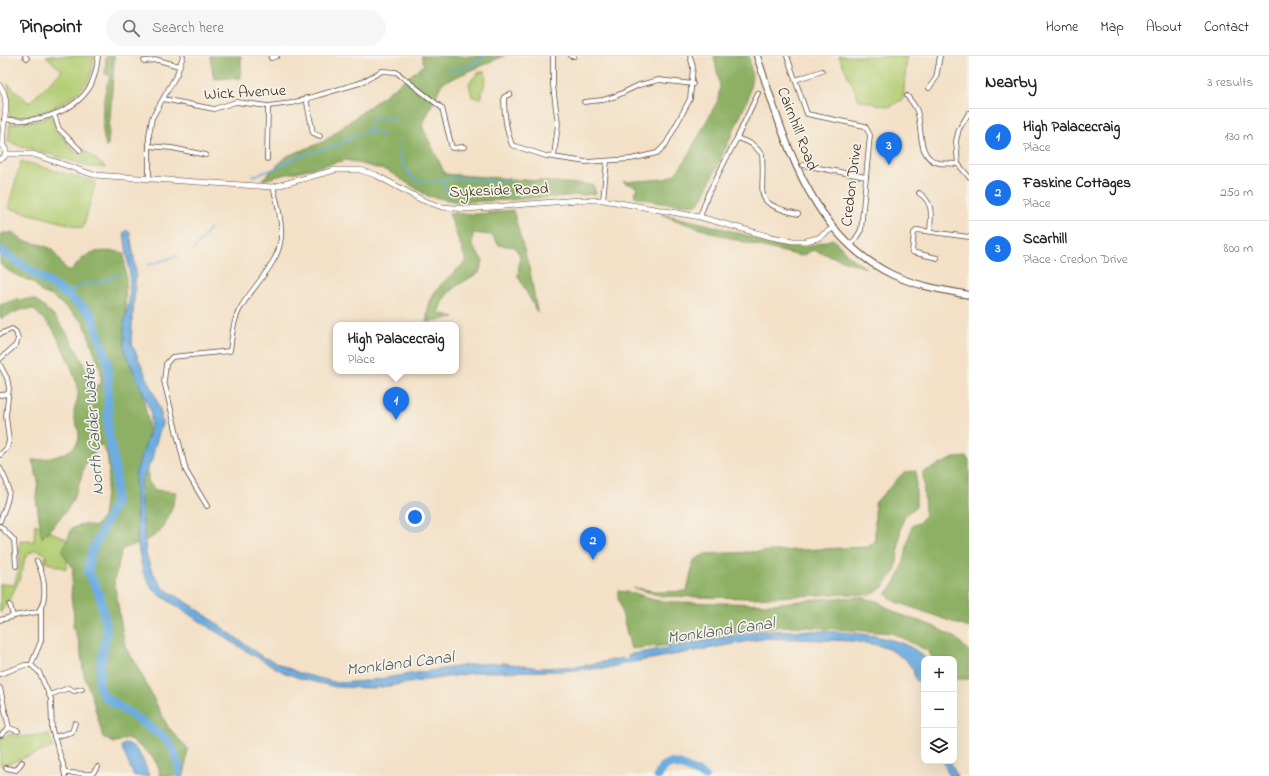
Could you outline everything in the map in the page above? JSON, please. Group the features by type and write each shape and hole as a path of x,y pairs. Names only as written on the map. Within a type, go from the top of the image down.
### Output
{"main road":[{"name":"Cairnhill Road","path":"757,56 793,160 804,182 833,228 851,246 876,265 893,275 921,285 969,295"}],"street":[{"path":"4,119 18,122 38,119 54,114 80,98 88,90 93,78 98,56"},
{"path":"149,177 149,135 152,118 163,99 183,56"},
{"path":"271,56 271,58 277,56"},
{"path":"553,56 553,86 558,124 554,156"},
{"path":"510,94 504,97 504,103 508,135 512,145 546,156 586,162 646,156 660,151 666,144 690,99 693,84 693,67 690,56"},
{"name":"Credon Drive","path":"787,56 807,114 865,126 870,135 861,230 851,246"},
{"path":"929,88 936,78 940,56"},
{"path":"144,61 158,60 179,66"},
{"name":"Wick Avenue","path":"163,99 214,109 236,102 268,106 306,98 360,83 382,71 396,72 442,108 452,148 464,147"},
{"path":"795,80 822,71"},
{"path":"584,102 603,100 616,96 639,85 659,80 693,84"},
{"path":"0,86 6,99 1,138 4,149 0,159"},
{"path":"700,216 708,194 758,93"},
{"path":"906,96 912,102 918,113 923,149 930,159 938,163 958,164"},
{"path":"306,98 313,133 320,136"},
{"path":"267,159 268,106"},
{"path":"969,113 959,129 956,141 958,164 969,177"},
{"path":"54,114 59,129 65,138 80,150"},
{"path":"737,138 752,144 762,154 764,173 761,189 767,204 775,209 798,214"},
{"path":"150,146 172,148 206,155"},
{"name":"Sykeside Road","path":"4,149 16,153 33,154 94,175 149,177 273,187 317,173 343,169 360,170 376,175 422,200 442,207 467,209 579,200 603,200 700,216 771,237 793,241 806,241 818,238 833,228"},
{"path":"603,200 607,161"},
{"path":"803,165 866,177"},
{"path":"207,506 186,471 164,381 166,364 172,357 230,351 234,322 241,307 272,262 280,244 280,213 273,187"},
{"path":"919,193 927,198 932,209 930,231"},
{"path":"937,258 912,252 914,233 917,230 969,237"},
{"path":"0,359 16,345 18,339 16,332 12,329 1,337"},
{"path":"0,365 9,382 6,416 9,441 7,448 0,456"},
{"path":"0,395 8,394"},
{"path":"0,468 10,487 8,499 0,521"},
{"path":"0,526 14,540 16,566"},
{"path":"0,620 13,616 38,612 43,606 44,579 37,561"},
{"path":"10,605 13,616"},
{"path":"31,665 41,641 41,608"},
{"path":"0,674 25,664 31,665 39,672 51,699 52,730 65,775 92,775 98,767"},
{"path":"0,688 9,728"},
{"path":"49,695 70,688 74,691 82,689"},
{"path":"54,737 72,732 75,723"},
{"path":"9,728 18,731"},
{"path":"1,735 9,728"},
{"path":"16,770 22,762"},
{"path":"6,768 16,770"},
{"path":"16,770 18,776"}],"green space":[{"path":"46,56 94,56 90,77 77,93 42,113 19,118 10,117 8,84 29,103 62,71"},
{"path":"106,56 114,56 114,62 108,145 106,147 103,130 103,112 105,93 110,76 105,74"},
{"path":"210,56 241,56 241,78 214,79"},
{"path":"421,56 504,56 442,83 422,126 445,174 593,185 596,194 458,202 428,196 388,171 346,160 262,180 287,156 323,142 424,65"},
{"path":"714,56 749,56 752,77 748,99 703,197 697,205 661,203 634,196 637,187 623,182 665,179 675,174 685,161 718,100 720,86"},
{"path":"839,56 907,56 903,99 890,107 859,100"},
{"path":"485,71 486,77 481,98 472,97 469,83 478,73"},
{"path":"50,116 53,118 58,132 68,142 67,145 78,154 83,149 106,168 91,167 36,150 21,147 8,141 10,124 38,121"},
{"path":"21,161 96,182 83,228 8,208"},
{"path":"513,210 530,271 537,312 518,276 520,256 515,247 499,245 492,235 473,233 472,245 483,261 479,273 459,284 444,300 439,313 455,317 427,322 430,302 434,294 439,287 466,261 449,213 478,214"},
{"path":"661,214 702,223 785,246 806,247 833,239 850,257 866,268 813,250 801,256 747,243 712,233"},
{"path":"14,233 24,241 52,249 63,266 71,272 81,260 92,253 106,251 124,253 126,279 125,307 148,421 148,481 155,490 177,492 169,516 160,531 146,540 122,549 114,581 125,647 135,662 168,727 188,749 184,776 160,776 159,769 153,758 138,745 127,738 114,743 103,737 92,697 84,675 79,642 73,627 74,615 71,597 73,568 62,552 72,528 84,524 95,527 103,517 109,470 107,454 101,444 84,467 78,488 68,509 42,538 36,498 38,480 32,460 45,459 61,455 74,447 78,442 79,432 74,414 78,394 77,385 61,344 47,322 33,309 21,310 0,318 0,305 14,300 34,299 59,322 81,358 92,385 101,385 101,371 84,323 52,296 41,292 34,283 10,272 0,264 0,234"},
{"path":"966,457 969,460 969,628 894,601 886,594 902,569 912,526 920,522 925,514 923,472 954,458"},
{"path":"916,471 916,507 905,515 901,526 896,570 882,588 870,595 844,594 750,598 662,596 634,588 662,592 687,591 694,560 705,554 868,547 875,542 875,503 904,472"},
{"path":"35,524 70,541 66,569 45,562 46,556 36,550 31,552 26,557 25,556 22,571 16,586 0,613 0,584 14,585 19,568 20,541 34,541"},
{"path":"618,591 635,593 653,600 673,602 772,604 819,599 861,597 877,601 896,613 933,626 956,638 969,651 969,679 957,679 957,656 931,656 928,651 892,633 795,626 767,627 678,644 631,649 618,597"},
{"path":"11,734 17,737 49,734 53,747 5,765 0,765 0,739"}],"water":[{"path":"126,230 130,233 136,271 131,342 154,393 161,413 162,424 152,460 141,481 140,489 146,554 151,569 163,588 193,606 261,656 299,673 338,683 366,681 474,664 504,663 539,668 581,666 623,658 624,664 607,668 562,671 480,672 375,688 336,687 302,679 283,672 246,651 158,594 151,587 143,572 138,546 135,474 150,431 151,412 124,349 124,324 129,301 130,276 124,232"},
{"path":"760,631 824,631 872,636 894,641 913,648 922,656 921,656 921,681 916,681 913,670 906,660 891,650 877,645 852,641 767,638 629,663 628,655"},
{"path":"126,743 135,748 138,752 149,776 134,776 121,746"},
{"path":"944,764 951,764 957,776 949,776"}],"waterway":[{"path":"449,71 466,67 486,56"},
{"path":"253,176 279,167 296,157 335,146 367,131 374,117 395,119"},
{"path":"367,131 372,131 383,136"},
{"path":"397,143 402,162 413,179 421,182 457,178 497,182 502,180 511,180"},
{"path":"442,180 450,200"},
{"path":"194,250 210,228"},
{"name":"North Calder Water","path":"0,250 66,294 91,314 108,363 108,429 116,474 115,504 91,553 88,571 100,596 107,631 101,660 99,686 105,697 164,737 172,747 179,766 180,776"},
{"path":"148,265 178,256"},
{"path":"66,294 85,283 97,283 119,274"},
{"name":"Monkland Canal","path":"617,663 635,660"},
{"name":"Monkland Canal","path":"920,676 922,692"},
{"name":"North Calder Water","path":"658,776 663,767 670,763 680,765 705,776"}],"place":[{"name":"Scarhill","path":"889,165"},
{"name":"High Palacecraig","path":"396,420"},
{"name":"Faskine Cottages","path":"593,560"}]}
